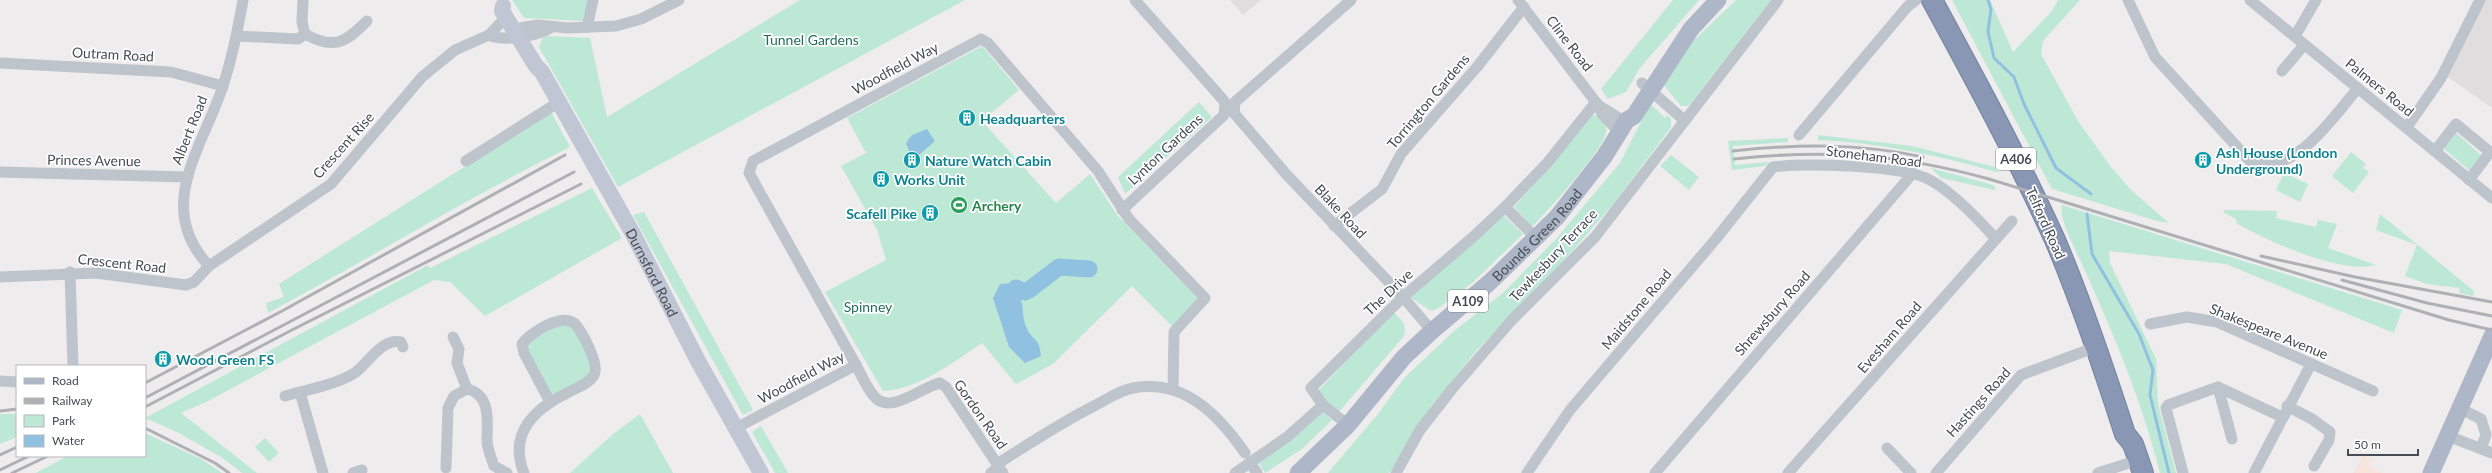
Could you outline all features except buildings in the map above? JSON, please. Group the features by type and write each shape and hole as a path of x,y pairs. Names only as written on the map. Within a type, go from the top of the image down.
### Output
{"highway":[{"name":"Telford Road","path":"1932,0 2025,177 2055,241 2096,346 2125,434 2121,447 2132,470"}],"main road":[{"name":"Bounds Green Road","path":"1298,473 1348,425 1404,357 1490,282 1536,238 1580,189 1624,125 1628,108 1646,86 1671,43 1691,29 1718,0"},
{"name":"Durnsford Road","path":"512,22 543,67 542,72 633,234 698,361 761,473"},
{"path":"2431,473 2461,409 2492,336"}],"street":[{"name":"Albert Road","path":"209,266 192,247 186,230 183,204 187,177 223,86 237,36 243,0"},
{"path":"303,0 302,22 305,34 322,43 336,43 351,36 367,20"},
{"path":"587,27 593,0"},
{"path":"489,35 494,38 512,22 552,27 616,26 641,19 679,0"},
{"name":"Blake Road","path":"1134,0 1225,102 1270,156 1334,226 1403,297 1432,331"},
{"name":"Lynton Gardens","path":"1122,210 1224,115 1235,102 1351,0"},
{"name":"Tewkesbury Terrace","path":"1396,473 1420,430 1452,389 1511,321 1595,237 1778,0"},
{"path":"1799,135 1908,6 1916,0"},
{"path":"2128,0 2155,57 2250,161 2260,166 2269,166 2310,145 2358,88"},
{"name":"Palmers Road","path":"2250,0 2492,198"},
{"path":"2295,36 2316,0"},
{"path":"2407,128 2444,72 2480,0"},
{"name":"Cline Road","path":"1521,4 1597,103 1602,114 1624,125"},
{"name":"Torrington Gardens","path":"1334,226 1382,189 1401,154 1477,67 1521,4"},
{"name":"Crescent Rise","path":"209,266 331,184 422,76 455,50 489,35 512,22"},
{"path":"237,36 298,39 305,34"},
{"name":"Woodfield Way","path":"736,428 856,365 749,173 753,161 981,39 988,43 1098,171 1122,210 1206,298 1174,332 1173,390"},
{"path":"2282,71 2304,45"},
{"name":"Outram Road","path":"0,63 171,72 223,86"},
{"path":"1646,86 1684,120"},
{"path":"466,161 559,102"},
{"name":"The Drive","path":"1348,425 1323,405 1311,388 1403,297 1473,237 1504,207 1548,162 1597,103"},
{"path":"2436,151 2456,124 2490,152 2469,180"},
{"name":"Stoneham Road","path":"1773,167 1817,164 1913,174 1930,180 1944,190 1996,239"},
{"name":"Maidstone Road","path":"1527,473 1570,410 1715,240 1773,167"},
{"name":"Princes Avenue","path":"0,172 187,177"},
{"name":"Shrewsbury Road","path":"1655,473 1913,174"},
{"path":"1504,207 1536,238"},
{"name":"Evesham Road","path":"1788,473 2012,221"},
{"name":"Crescent Road","path":"0,277 70,272 123,275 186,285 194,282 209,266"},
{"path":"70,272 73,365"},
{"name":"Shakespeare Avenue","path":"2150,324 2187,317 2205,319 2373,391"},
{"path":"511,473 523,472 518,457 520,441 537,410 588,382 595,374 597,364 576,325 569,320 560,319 527,337 522,344 524,353 550,402"},
{"path":"454,337 459,349 457,362 467,389 479,394 486,407 487,443 490,456 494,466 506,473"},
{"path":"285,396 350,375 390,342 401,342 403,346"},
{"name":"Hastings Road","path":"1936,473 2021,375 2096,346"},
{"path":"2254,473 2287,406 2311,364"},
{"name":"Gordon Road","path":"856,365 873,395 888,403 895,403 932,385 940,383 946,387 997,469"},
{"path":"0,381 16,382"},
{"path":"997,469 1067,419 1131,388 1150,387 1173,390 1194,399 1211,411 1244,453"},
{"path":"2183,473 2166,408 2168,405 2218,387 2282,417"},
{"path":"2218,387 2232,439"},
{"path":"446,468 448,408 454,396 467,389"},
{"path":"300,392 323,473"},
{"path":"1235,473 1287,436 1323,405"},
{"path":"2287,406 2312,419 2330,432 2329,440 2314,466"},
{"path":"2461,409 2481,419 2486,435 2481,448"},
{"path":"2448,436 2492,453"},
{"path":"1887,448 1911,473"},
{"path":"1250,463 1257,473"},
{"path":"2098,473 2132,470"}],"shaded area":[{"path":"1230,0 1261,0 1243,15"},
{"path":"2485,0 2492,0 2492,108 2448,77"},
{"path":"2362,455 2373,460 2370,467 2382,473 2353,473"}],"green space":[{"path":"512,0 589,0 582,21 524,18"},
{"name":"Tunnel Gardens","path":"800,0 965,0 618,187 539,47 543,37 590,38 607,117"},
{"path":"1673,0 1699,0 1639,69 1626,92 1608,99 1601,89"},
{"path":"1736,0 1771,0 1691,103 1688,106 1681,106 1663,84 1684,50"},
{"path":"1952,0 1990,0 2013,52 2052,11 2058,0 2080,0 2043,41 2041,54 2078,121 2111,167 2131,190 2169,223 2157,221 2052,189"},
{"name":"Spinney","path":"982,46 1019,90 982,121 1056,203 1090,174 1117,215 1199,300 1173,327 1132,286 1053,364 1016,384 982,343 935,374 909,385 883,391 825,292 886,260 877,230 841,166 866,153 847,118"},
{"path":"1199,102 1212,117 1125,194 1118,177"},
{"path":"1649,106 1653,106 1665,118 1667,115 1671,119 1671,127 1616,201 1560,265 1477,350 1431,406 1389,473 1328,473 1378,414 1404,378 1454,331 1504,292 1556,239 1620,163"},
{"path":"551,112 570,147 494,187 268,313 266,303 284,297 279,284"},
{"path":"1592,114 1600,118 1604,123 1606,132 1603,140 1596,152 1574,180 1532,227 1514,207 1554,162"},
{"path":"2455,132 2481,155 2470,171 2442,147"},
{"path":"1818,135 1912,146 1995,167 1999,173 1956,161 1911,151 1865,144 1818,140"},
{"path":"1788,138 1788,142 1733,146 1735,165 1770,162 1765,166 1732,170 1728,141"},
{"path":"2351,152 2366,164 2363,168 2369,172 2353,193 2332,176"},
{"path":"1671,155 1699,177 1689,190 1660,166"},
{"path":"1931,168 1993,185 1995,190 1941,178"},
{"path":"2284,173 2308,184 2300,202 2276,190"},
{"path":"592,188 622,238 485,316 450,282 434,280 208,401 181,413 257,473 242,473 221,457 177,432 146,418 428,265 430,268"},
{"path":"2062,205 2402,310 2394,333 2226,264 2109,251 2110,263 2156,359 2158,404 2176,473 2160,473 2153,446 2125,366 2065,226 2061,211"},
{"path":"2224,210 2277,211 2276,218 2316,227 2318,220 2337,224 2328,248 2376,265 2361,267 2344,265 2325,261 2285,247 2236,223 2237,220 2223,212"},
{"path":"644,212 753,410 743,415 633,215"},
{"path":"2380,214 2474,291 2473,296 2459,293 2460,288 2427,284 2405,276 2417,245 2376,230"},
{"path":"1503,215 1523,234 1472,283 1437,309 1431,311 1410,297"},
{"path":"1393,312 1403,322 1405,328 1404,336 1338,413 1318,391"},
{"path":"561,322 573,327 594,363 586,381 551,399 525,345 529,338"},
{"path":"1322,411 1332,420 1302,449 1265,473 1258,462"},
{"path":"0,414 16,414 16,437 0,444"},
{"path":"640,414 673,473 570,473 612,435"},
{"path":"761,426 788,473 775,473 752,432"},
{"path":"146,433 201,459 222,473 36,473 66,457 146,457"},
{"path":"265,438 279,453 269,462 255,447"}],"water":[{"path":"927,129 935,141 918,156 909,151 906,143 912,135"},
{"path":"1011,283 1020,295 1027,329 1038,343 1040,350 1041,356 1025,363 1009,347 993,298 1000,284"}],"waterway":[{"path":"1988,0 1991,9 1988,32 1994,58 2014,77 2024,104 2056,168 2091,194"},
{"path":"2087,214 2092,254 2139,334 2153,370 2150,395 2169,473"},
{"path":"1016,288 1025,292 1059,267 1089,269"}],"railway":[{"path":"1733,151 1781,147 1828,146 1875,149 1923,157"},
{"path":"1734,159 1800,154 1832,154 1893,159 1956,171 1989,179 2449,320 2492,330"},
{"path":"146,382 282,311 565,155"},
{"path":"146,397 574,172"},
{"path":"146,406 290,331 581,184"},
{"path":"2261,256 2355,277 2492,302"},
{"path":"2342,280 2427,303 2492,316"},
{"path":"0,411 16,409"},
{"path":"146,428 215,463 229,473"},
{"path":"0,455 16,447"},
{"path":"0,470 27,457"},
{"path":"12,473 46,457"}],"place":[{"name":"Headquarters","path":"967,118"},
{"name":"Nature Watch Cabin","path":"912,160"},
{"name":"Ash House (London Underground)","path":"2203,160"},
{"name":"Works Unit","path":"881,179"},
{"name":"Archery","path":"959,205"},
{"name":"Scafell Pike","path":"930,213"},
{"name":"Wood Green FS","path":"163,359"}]}
